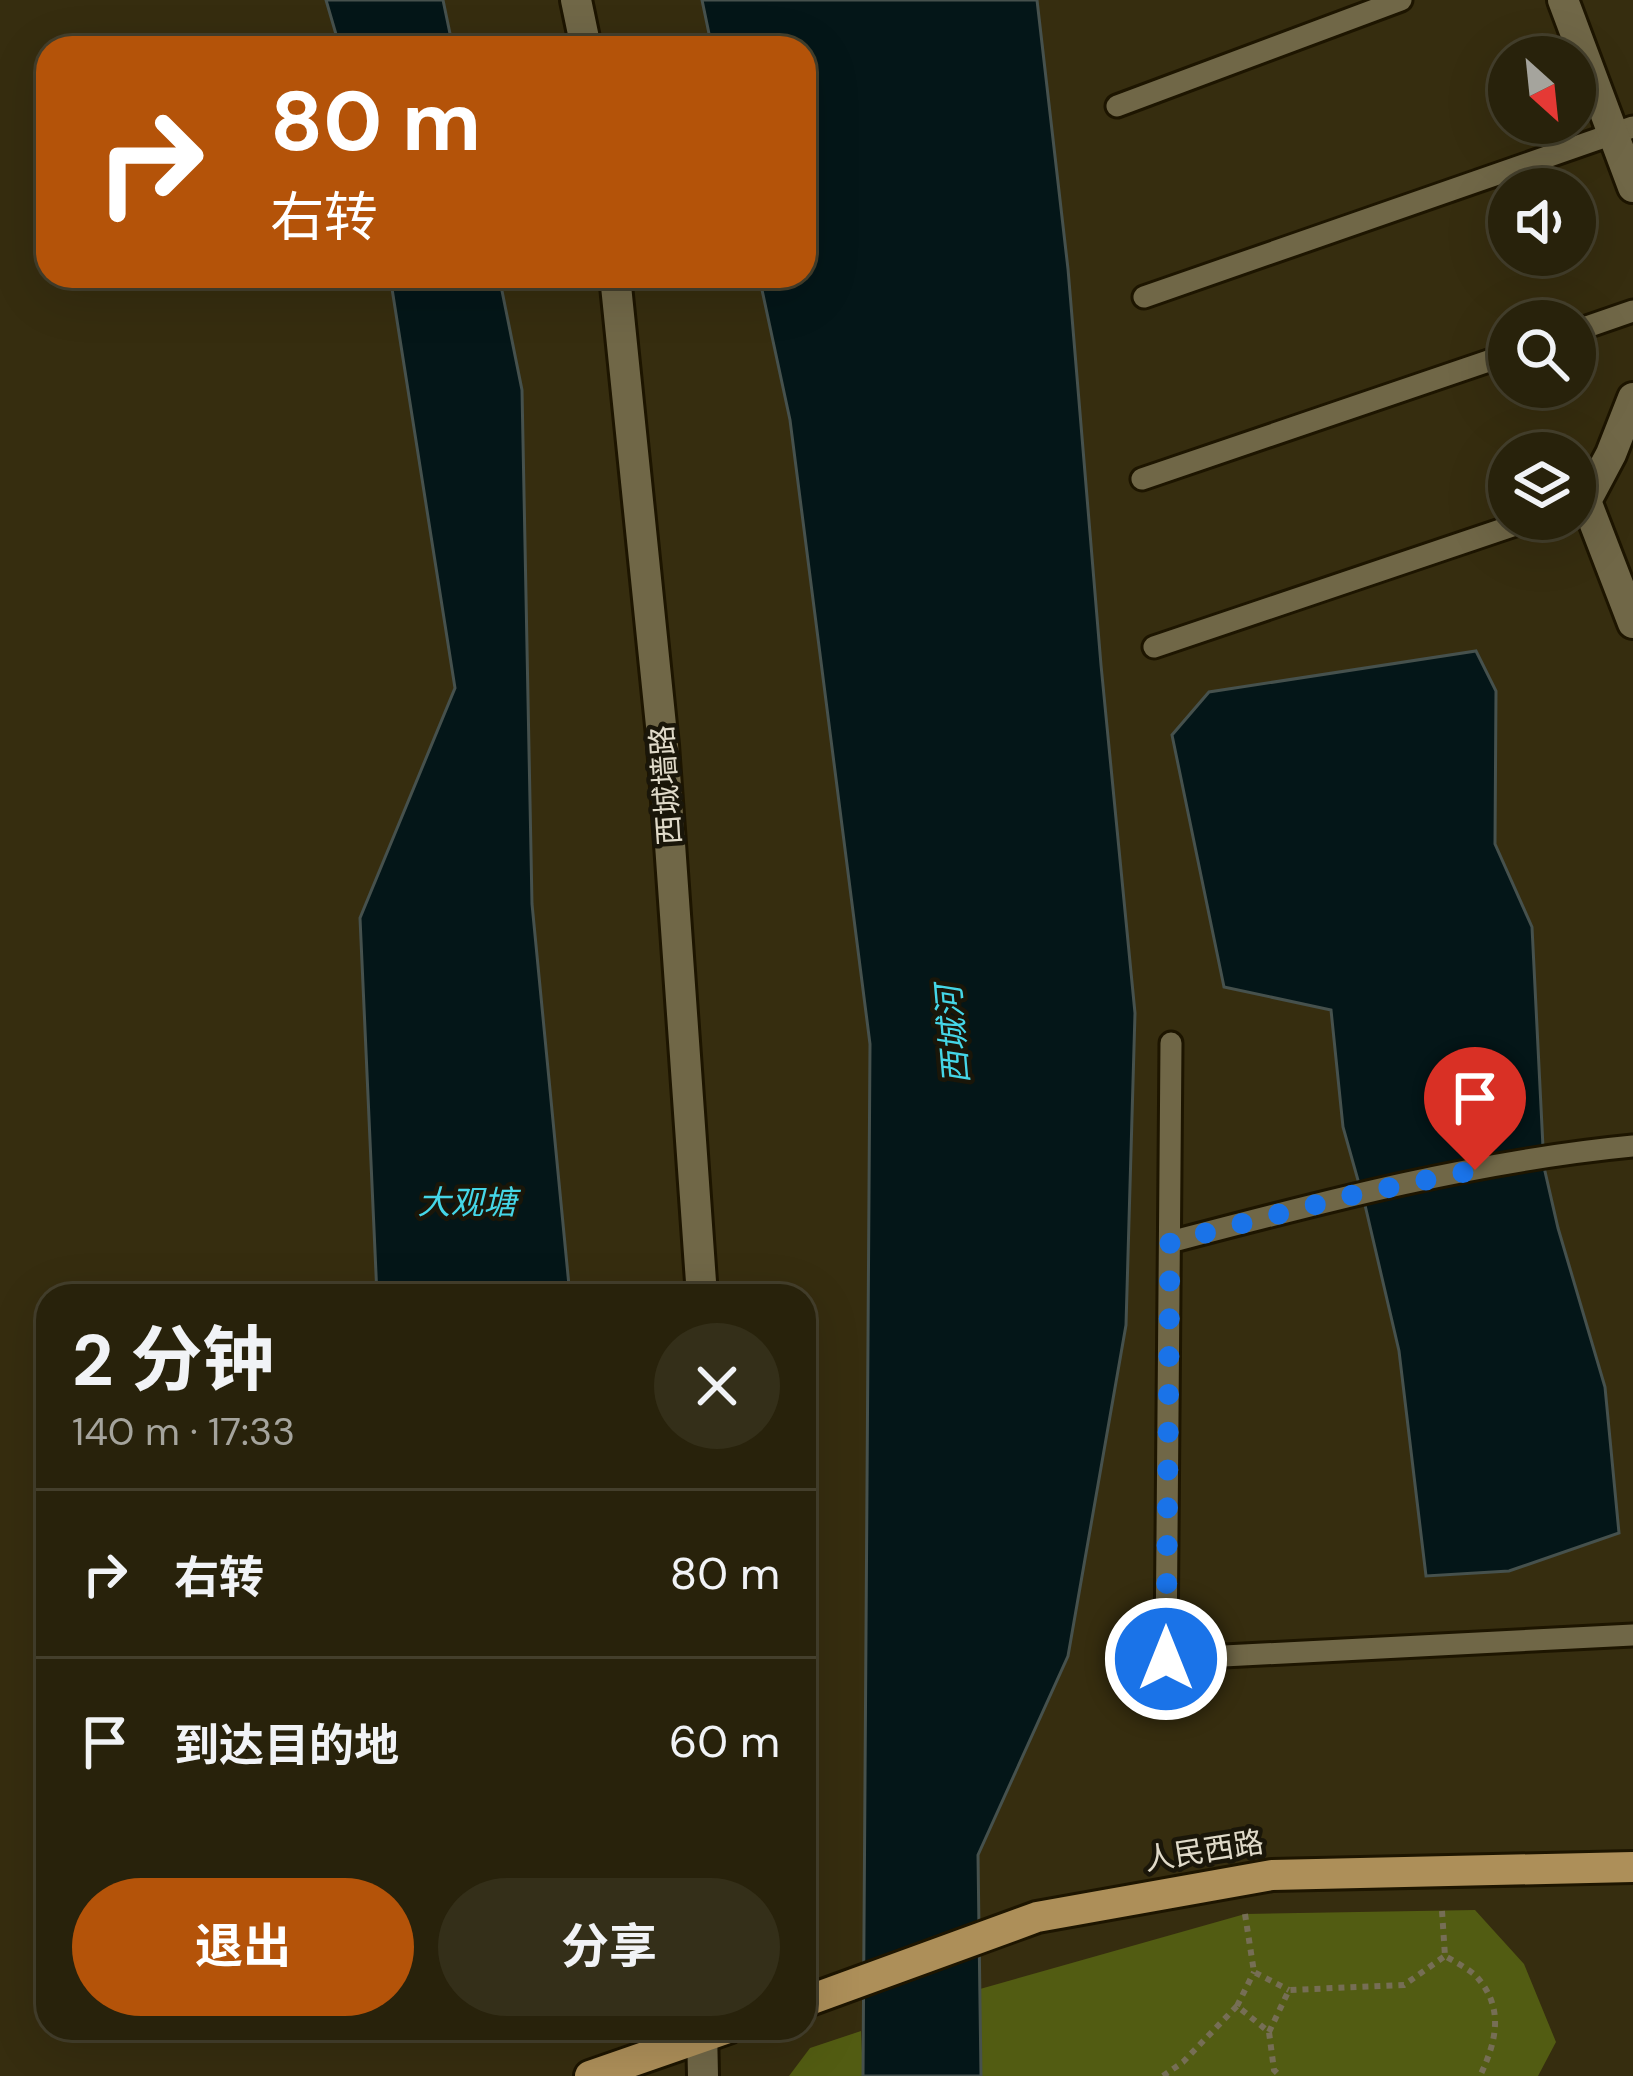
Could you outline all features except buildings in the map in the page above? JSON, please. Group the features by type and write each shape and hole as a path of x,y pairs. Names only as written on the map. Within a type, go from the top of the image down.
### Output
{"main road":[{"name":"人民西路","path":"816,1998 1037,1917 1272,1875 1633,1867"},
{"path":"590,2076 687,2040"}],"street":[{"path":"576,0 584,36"},
{"path":"1563,0 1624,131 1633,187"},
{"name":"西城墙路","path":"616,288 663,745 701,1284"},
{"path":"1596,483 1622,450 1633,398"},
{"path":"1596,539 1633,623"},
{"path":"703,2076 709,2040"}],"lane":[{"path":"1118,106 1401,0"},
{"path":"1144,297 1624,131"},
{"path":"1596,324 1633,311"},
{"path":"1142,479 1488,361"},
{"path":"1154,646 1488,534"},
{"path":"1171,1043 1166,1659 1633,1635"},
{"path":"1170,1242 1353,1195 1556,1153 1633,1146"}],"path":[{"path":"1442,1911 1444,1956"},
{"path":"1163,2076 1238,2006 1254,1972 1245,1914"},
{"path":"1254,1972 1289,1990 1405,1985 1444,1956"},
{"path":"1444,1956 1476,1976 1495,2007 1494,2047 1480,2076"},
{"path":"1280,2076 1274,2070 1269,2032 1289,1990"},
{"path":"1238,2006 1269,2032"}],"green space":[{"path":"1475,1910 1524,1964 1556,2042 1538,2076 981,2076 980,1989 1245,1914"},
{"path":"861,2031 863,2076 789,2076 810,2048"}],"water":[{"path":"326,0 443,0 450,36 336,36"},
{"name":"西城河","path":"702,0 1037,0 1068,269 1135,1013 1126,1325 1068,1656 978,1855 981,2076 863,2076 870,1044 790,420 762,288 816,288 816,36 710,36"},
{"name":"大观塘","path":"392,288 501,288 522,390 532,904 569,1284 376,1284 360,918 455,688"},
{"path":"1476,651 1496,691 1495,844 1532,927 1544,1167 1605,1387 1619,1533 1509,1571 1426,1576 1399,1351 1343,1127 1331,1010 1224,987 1172,735 1209,692"}],"route":[{"path":"1166,1659 1170,1242 1353,1195 1475,1170"}]}
